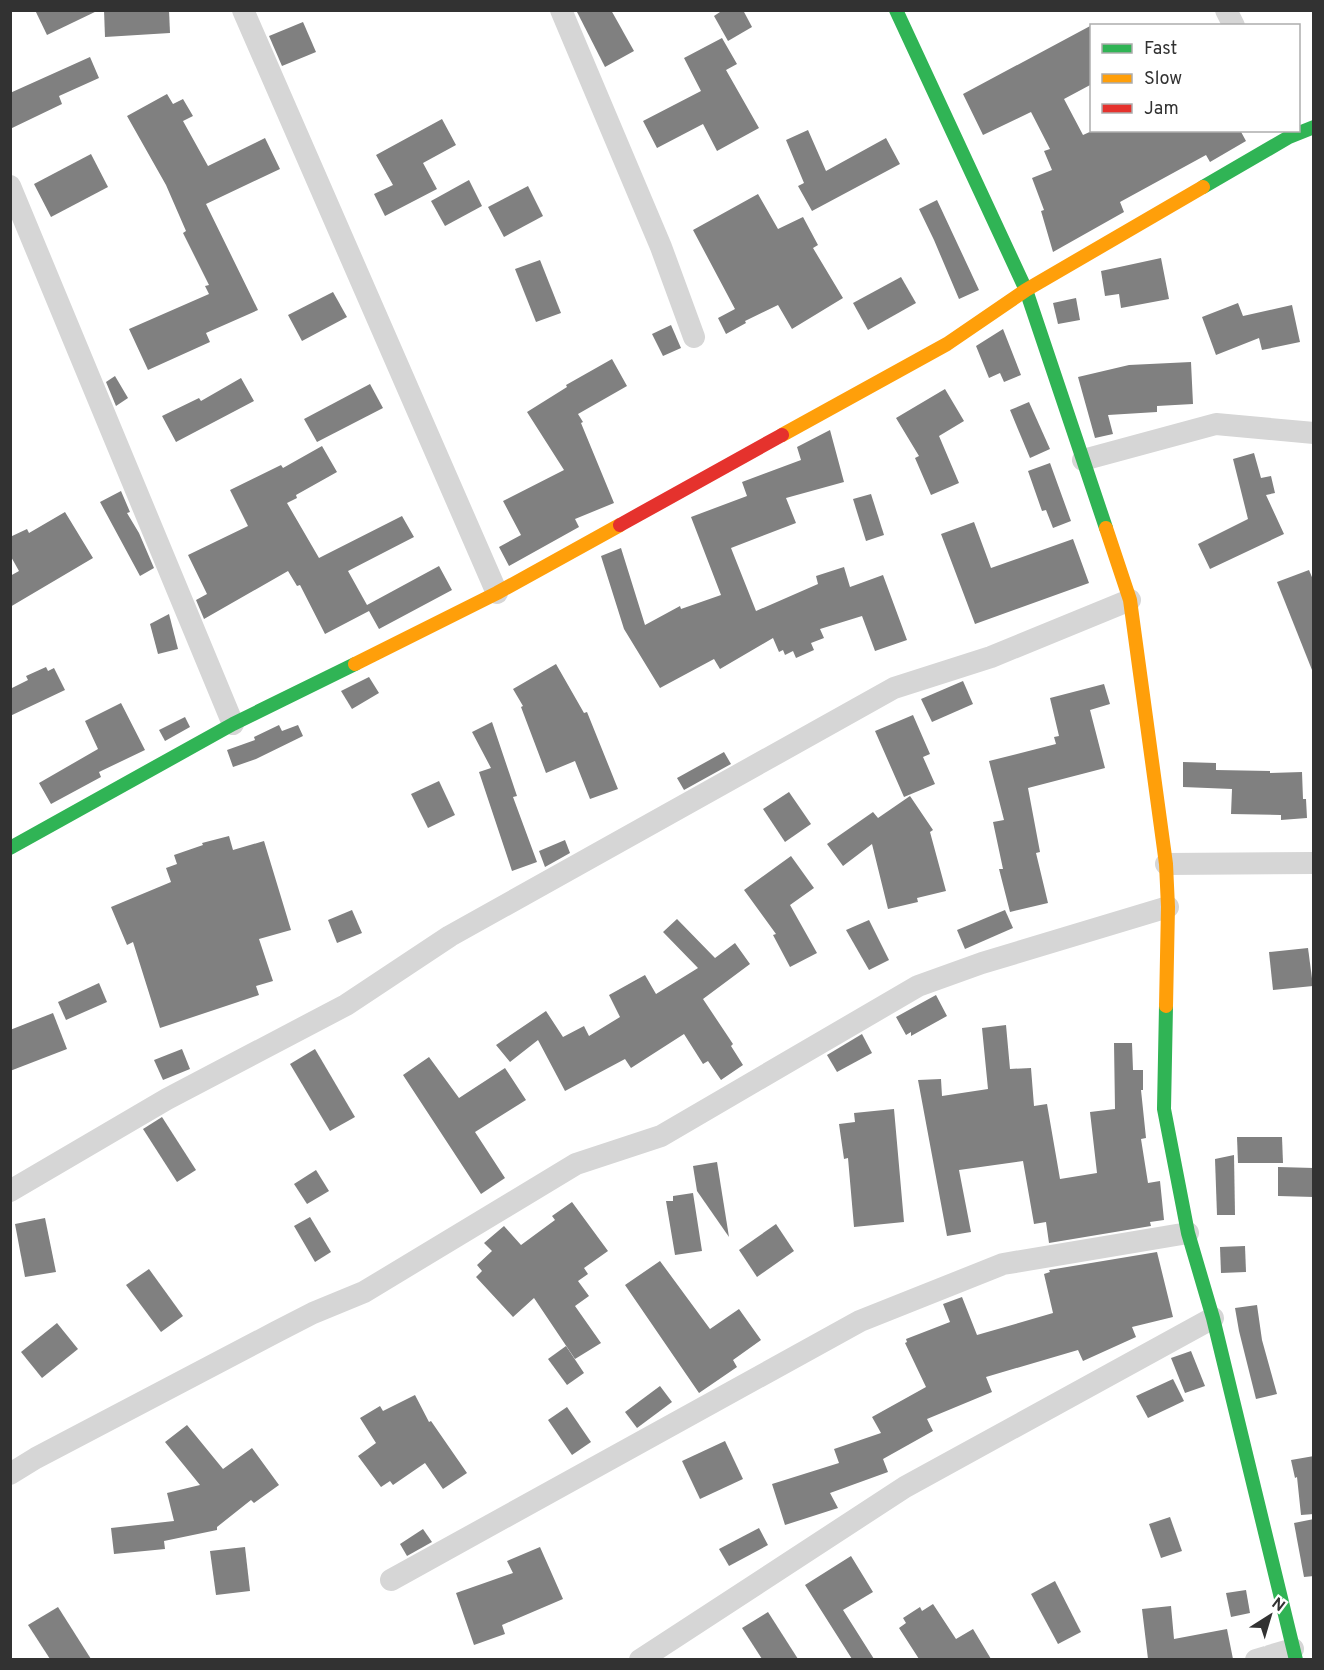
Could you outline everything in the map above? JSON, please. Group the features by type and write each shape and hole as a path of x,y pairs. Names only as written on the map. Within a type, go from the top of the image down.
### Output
{"street":[{"path":"243,10 497,593"},
{"path":"561,10 661,247 694,337"},
{"path":"896,10 1026,290 1130,600 1166,864 1168,907 1164,1109 1188,1233 1213,1318 1294,1654 1256,1659"},
{"path":"1226,10 1233,24"},
{"path":"10,848 233,724 497,593 947,344 1026,290 1288,134"},
{"path":"10,186 233,724"},
{"path":"1083,460 1216,424 1314,433"},
{"path":"10,1191 167,1099 346,1005 450,936 894,688 991,657 1130,600"},
{"path":"1166,864 1314,864"},
{"path":"10,1474 36,1458 285,1327 364,1292 576,1164 661,1136 918,986 982,963 1168,907"},
{"path":"391,1580 860,1322 1003,1264 1188,1233"},
{"path":"640,1659 905,1487 1213,1318"}],"building":[{"path":"35,10 99,10 47,35"},
{"path":"104,10 169,10 170,33 105,37"},
{"path":"576,10 611,10 634,51 605,67"},
{"path":"723,10 743,10 752,27 728,41 714,16"},
{"path":"303,22 316,52 282,66 269,36"},
{"path":"1090,26 1090,85 1064,99 1083,135 1090,132 1241,132 1246,141 1210,162 1206,155 1120,202 1124,212 1053,252 1041,211 1044,210 1032,178 1052,170 1044,151 1050,149 1031,112 983,135 963,94"},
{"path":"722,38 737,64 726,70 759,128 717,151 703,124 657,148 643,121 701,91 684,58"},
{"path":"90,57 99,78 59,96 62,104 10,129 10,93"},
{"path":"167,94 173,104 183,99 193,116 183,121 208,166 265,138 280,169 206,204 258,310 206,333 210,342 148,370 129,329 209,294 205,286 209,285 183,233 186,231 166,185 127,116"},
{"path":"442,119 456,145 423,163 437,189 385,216 374,194 393,185 376,155"},
{"path":"808,130 826,171 886,138 900,164 812,211 798,186 804,183 786,140"},
{"path":"91,154 108,187 51,217 34,184"},
{"path":"469,180 482,206 445,226 431,201"},
{"path":"528,186 543,216 504,237 488,207"},
{"path":"758,194 778,229 803,217 818,245 813,248 843,298 792,329 778,305 745,321 746,323 726,334 718,318 735,309 693,230"},
{"path":"937,200 979,290 959,299 919,209"},
{"path":"1161,258 1169,299 1121,308 1119,294 1105,296 1101,271"},
{"path":"540,260 561,313 536,322 515,269"},
{"path":"901,277 916,303 868,330 853,303"},
{"path":"333,292 347,317 302,341 288,315"},
{"path":"1076,298 1080,320 1058,324 1053,303"},
{"path":"1238,303 1243,316 1292,305 1300,342 1262,350 1259,338 1216,355 1202,317"},
{"path":"671,325 681,348 663,356 652,334"},
{"path":"1003,329 1021,375 1004,382 1000,373 989,378 976,346"},
{"path":"612,359 627,386 578,414 614,503 575,519 579,527 509,566 499,547 521,535 503,501 564,470 527,412 567,387 566,385"},
{"path":"1191,362 1193,404 1157,406 1157,412 1108,415 1113,434 1095,438 1078,377 1129,365"},
{"path":"115,376 128,398 116,406 106,382"},
{"path":"241,378 254,401 176,442 162,416 199,398 201,401"},
{"path":"370,384 383,408 317,442 304,419"},
{"path":"945,389 964,421 939,436 959,483 931,495 915,458 919,456 896,418"},
{"path":"1029,402 1050,449 1030,458 1010,410"},
{"path":"830,430 844,482 786,498 796,523 731,548 756,611 818,584 816,576 844,567 850,587 883,575 907,640 875,651 862,616 820,629 824,638 811,643 814,650 796,658 793,651 785,655 783,650 779,652 773,638 720,669 714,659 660,688 624,629 601,556 621,548 645,625 680,606 681,609 721,595 691,517 747,496 742,482 801,460 797,447"},
{"path":"322,446 337,472 296,495 297,498 287,503 319,558 402,516 414,537 348,571 367,605 439,566 452,590 379,629 369,611 325,634 300,585 297,586 288,571 204,619 196,600 207,594 188,555 248,526 230,490 281,465 283,468"},
{"path":"1254,453 1261,478 1271,476 1275,493 1266,495 1284,534 1210,569 1198,544 1248,519 1233,459"},
{"path":"1050,463 1071,521 1053,528 1046,510 1042,511 1028,471"},
{"path":"121,491 130,512 127,513 139,533 154,568 140,576 100,502"},
{"path":"871,494 884,535 866,541 853,499"},
{"path":"65,512 93,558 10,607 10,576 19,571 10,555 10,537 27,529 29,533"},
{"path":"974,522 991,568 1073,539 1089,583 975,624 941,534"},
{"path":"1309,570 1314,582 1312,670 1277,582"},
{"path":"169,614 178,649 158,654 150,624"},
{"path":"556,664 584,713 587,712 618,789 590,799 575,761 546,773 521,707 523,706 513,689"},
{"path":"46,667 48,671 54,668 65,690 10,716 10,689 28,680 26,676"},
{"path":"369,677 379,693 352,709 341,691"},
{"path":"963,681 973,704 932,722 921,699"},
{"path":"1104,684 1110,704 1090,710 1105,768 1028,788 1040,852 1036,853 1048,903 1010,912 999,869 1003,869 993,822 1004,820 989,761 1056,744 1054,737 1059,736 1050,698"},
{"path":"121,703 145,750 99,772 101,777 51,804 39,783 98,749 85,721"},
{"path":"913,715 930,754 923,757 935,784 904,797 875,731"},
{"path":"185,717 190,727 165,741 159,730"},
{"path":"492,722 517,796 513,797 537,862 512,871 479,772 491,768 472,732"},
{"path":"279,725 282,731 298,725 303,736 256,759 233,767 227,750 255,740 254,737"},
{"path":"724,752 731,764 684,790 677,778"},
{"path":"1183,762 1216,763 1216,770 1302,772 1303,799 1306,799 1307,818 1281,820 1281,815 1231,814 1232,789 1183,787"},
{"path":"439,781 455,815 428,828 411,794"},
{"path":"789,792 811,824 785,842 763,809"},
{"path":"910,796 933,830 930,832 946,891 917,898 918,902 888,909 872,844 843,866 827,844 873,812 878,818"},
{"path":"229,836 233,850 264,841 291,930 259,939 273,981 256,986 259,995 160,1028 133,942 127,945 111,907 171,882 166,868 177,864 174,855 203,845 202,843"},
{"path":"565,840 570,853 545,867 539,851"},
{"path":"791,856 814,888 790,905 817,953 790,967 773,935 776,934 744,890"},
{"path":"352,910 362,933 337,943 328,920"},
{"path":"1005,910 1013,928 965,949 957,930"},
{"path":"677,919 715,958 735,943 750,964 703,999 733,1044 731,1046 743,1065 721,1080 708,1061 703,1064 684,1034 631,1068 625,1059 565,1091 538,1040 510,1062 496,1045 546,1011 563,1037 584,1026 589,1036 620,1017 609,995 645,975 656,994 698,968 663,932"},
{"path":"869,920 889,960 869,970 846,930"},
{"path":"1308,948 1313,986 1273,990 1269,952"},
{"path":"99,983 107,1002 66,1020 58,1002"},
{"path":"936,995 947,1016 911,1036 911,1032 906,1035 896,1017"},
{"path":"53,1013 67,1049 10,1071 10,1030"},
{"path":"1006,1025 1010,1069 1031,1068 1034,1106 1047,1104 1060,1179 1097,1173 1090,1112 1115,1109 1114,1043 1132,1043 1133,1070 1143,1070 1143,1090 1141,1090 1146,1138 1141,1139 1148,1183 1160,1181 1164,1220 1150,1222 1151,1226 1049,1243 1046,1222 1034,1224 1023,1161 959,1170 971,1232 947,1236 918,1080 941,1079 942,1096 988,1089 982,1028"},
{"path":"862,1034 872,1053 837,1072 827,1055"},
{"path":"182,1049 190,1069 163,1080 154,1060"},
{"path":"315,1049 355,1117 330,1131 290,1064"},
{"path":"429,1057 459,1098 505,1068 526,1100 475,1132 505,1178 481,1194 403,1075"},
{"path":"894,1109 904,1222 854,1227 848,1158 844,1159 839,1124 855,1122 854,1113"},
{"path":"162,1117 196,1170 177,1182 143,1129"},
{"path":"1237,1137 1282,1137 1283,1163 1238,1163"},
{"path":"1234,1155 1235,1215 1217,1215 1215,1159"},
{"path":"717,1162 729,1237 697,1191 693,1166"},
{"path":"1278,1167 1314,1168 1314,1197 1278,1196"},
{"path":"316,1170 329,1191 307,1204 294,1184"},
{"path":"693,1193 702,1251 675,1255 666,1201 673,1201 673,1196"},
{"path":"572,1202 608,1251 584,1268 588,1274 578,1281 589,1296 575,1306 601,1343 575,1359 534,1298 513,1317 476,1277 482,1271 477,1265 492,1251 484,1243 504,1226 521,1245 555,1220 552,1216"},
{"path":"310,1217 331,1252 315,1262 294,1226"},
{"path":"45,1218 56,1272 25,1277 15,1224"},
{"path":"776,1224 794,1251 757,1277 739,1250"},
{"path":"1245,1246 1246,1272 1221,1273 1220,1247"},
{"path":"1157,1252 1173,1317 1132,1327 1136,1337 1083,1361 1078,1350 986,1377 992,1392 927,1419 933,1431 883,1459 888,1472 830,1493 838,1508 785,1525 772,1484 839,1463 834,1449 881,1433 872,1417 926,1387 905,1343 906,1339 950,1322 943,1304 962,1297 977,1335 1053,1313 1044,1274 1050,1272 1049,1270"},
{"path":"660,1261 710,1329 739,1309 761,1340 733,1360 737,1367 699,1393 625,1285"},
{"path":"149,1269 183,1316 161,1332 126,1285"},
{"path":"1257,1305 1262,1340 1277,1394 1256,1399 1235,1308"},
{"path":"57,1323 78,1349 42,1378 21,1352"},
{"path":"566,1346 584,1373 567,1385 548,1359"},
{"path":"1191,1351 1205,1386 1185,1393 1171,1358"},
{"path":"1173,1379 1184,1401 1148,1418 1136,1396"},
{"path":"660,1386 672,1402 637,1428 625,1412"},
{"path":"415,1395 429,1422 431,1421 467,1473 443,1489 425,1463 393,1485 390,1481 381,1487 358,1456 376,1443 360,1418 380,1406 383,1411"},
{"path":"567,1407 591,1442 572,1455 548,1420"},
{"path":"187,1425 223,1469 252,1448 279,1485 254,1503 251,1500 217,1527 217,1530 164,1541 165,1549 114,1554 111,1528 174,1521 167,1493 200,1485 165,1442"},
{"path":"725,1441 743,1479 700,1499 682,1461"},
{"path":"1314,1456 1314,1514 1301,1515 1297,1477 1295,1478 1291,1460"},
{"path":"1170,1517 1182,1551 1161,1558 1149,1524"},
{"path":"1314,1519 1314,1576 1304,1577 1294,1523"},
{"path":"759,1528 768,1545 729,1566 719,1549"},
{"path":"423,1529 432,1542 407,1556 400,1544"},
{"path":"245,1547 250,1591 216,1595 210,1551"},
{"path":"540,1547 563,1599 502,1625 505,1634 474,1645 456,1593 513,1573 507,1561"},
{"path":"851,1556 873,1592 843,1610 874,1659 852,1659 805,1585"},
{"path":"1055,1581 1081,1632 1058,1644 1031,1594"},
{"path":"1246,1590 1250,1613 1231,1617 1226,1593"},
{"path":"933,1604 956,1639 973,1629 991,1659 919,1659 899,1628 906,1623 903,1618 920,1607 922,1611"},
{"path":"1171,1606 1174,1639 1227,1629 1233,1659 1148,1659 1142,1609"},
{"path":"58,1607 91,1659 50,1659 28,1625"},
{"path":"768,1612 798,1659 762,1659 742,1628"}],"traffic: fast":[{"path":"896,10 1026,290 1106,528"},
{"path":"1203,187 1289,137 1314,127"},
{"path":"10,848 233,724 355,664"},
{"path":"1166,1006 1164,1109 1188,1233 1213,1318 1296,1660"}],"traffic: slow":[{"path":"782,435 947,344 1026,290 1203,187"},
{"path":"355,664 497,593 620,525"},
{"path":"1106,528 1130,600 1166,864 1168,907 1166,1006"}],"traffic: jam":[{"path":"620,525 782,435"}]}
